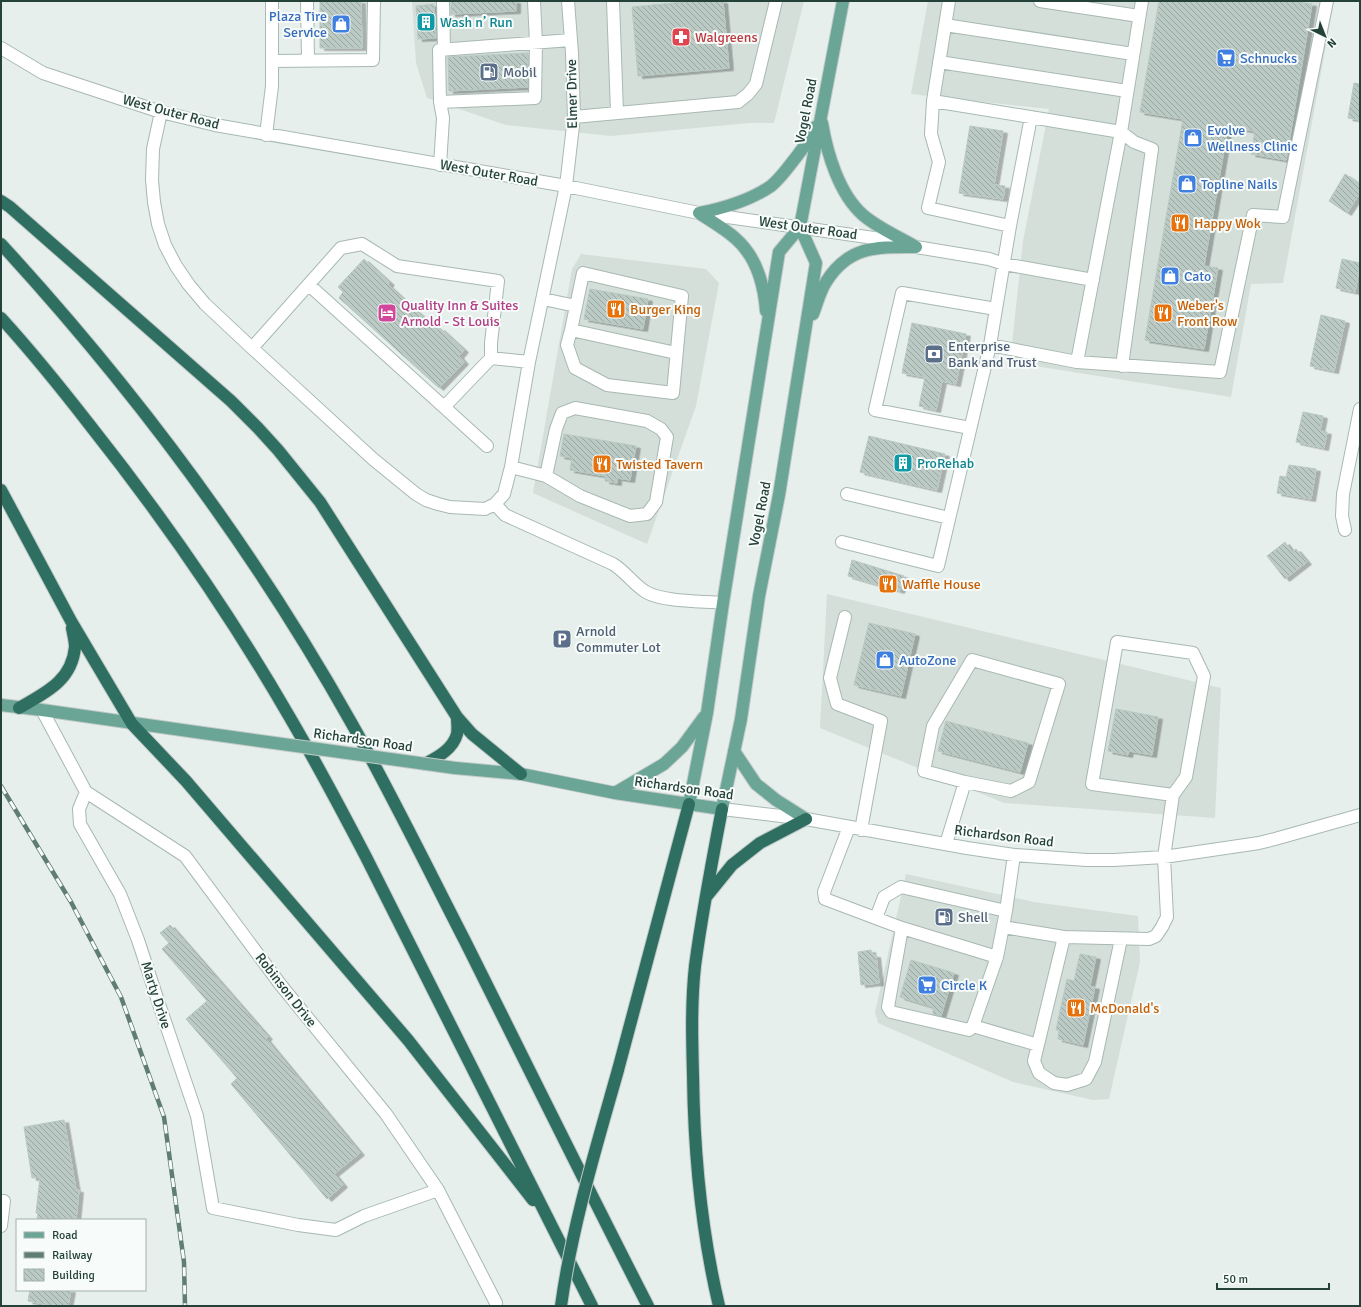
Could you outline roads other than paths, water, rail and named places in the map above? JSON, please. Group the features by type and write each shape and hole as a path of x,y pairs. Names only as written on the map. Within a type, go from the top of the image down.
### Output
{"highway":[{"path":"1,201 10,207 231,401 278,450 320,502 457,717 472,734 521,774"},
{"path":"1,244 31,276 136,402 235,536 276,598 352,724 398,810 648,1306"},
{"path":"1,318 56,382 107,446 155,511 206,584 289,715 329,786 366,857 592,1306"},
{"path":"1,490 71,621 132,724 186,781 408,1040 549,1221"},
{"path":"19,708 53,688 66,674 72,660 75,646 71,621"},
{"path":"425,764 438,757 450,746 457,734 457,717"},
{"path":"561,1306 565,1277 576,1224 689,804"},
{"path":"719,1306 705,1236 698,1184 694,1132 692,1016 695,968 705,898 722,808"},
{"path":"705,898 732,865 760,843 806,819"}],"main road":[{"name":"Vogel Road","path":"689,804 707,713 722,603 779,252 800,227 843,1"},
{"path":"700,213 738,203 755,196 771,185 787,170 799,153 812,134 821,114"},
{"path":"821,114 831,159 839,180 850,201 864,215 881,227 916,247"},
{"path":"700,213 736,238 750,254 763,284 767,329"},
{"name":"Vogel Road","path":"722,808 741,719 759,596 779,495 816,263 800,227"},
{"path":"804,337 825,282 838,266 847,258 860,251 875,248 916,247"},
{"name":"Richardson Road","path":"3,706 42,710 132,724 455,768 521,774 615,793 722,808"},
{"path":"615,793 664,764 682,747 707,713"},
{"path":"734,751 756,784 776,800 806,819"}],"street":[{"path":"266,135 272,90 272,1"},
{"path":"307,1 308,60"},
{"path":"272,61 373,60 374,1"},
{"path":"443,1 444,50"},
{"path":"440,102 536,98 534,1"},
{"name":"Elmer Drive","path":"495,504 504,494 511,467 529,362 566,186 574,117 568,1"},
{"path":"613,1 617,113"},
{"path":"574,117 738,102 748,94 756,84 776,1"},
{"path":"949,1 933,101 931,134 939,162 928,208 1010,226"},
{"path":"1040,1 1139,16"},
{"path":"1077,362 1121,132 1142,1"},
{"path":"990,345 1077,362 1220,372 1253,215 1283,217 1327,1"},
{"path":"945,25 1133,54"},
{"path":"440,165 443,118 440,102 439,50 571,40"},
{"name":"West Outer Road","path":"1,48 43,73 161,112 215,125 566,186 700,213 895,241 916,247 1093,280"},
{"path":"940,62 1127,91"},
{"path":"933,101 1121,132 1134,142 1152,149 1122,366"},
{"path":"161,112 152,149 154,202 158,224 165,245 176,266 189,285 206,304 373,459 426,500 438,504 485,509 495,504 504,515 622,569 638,586 646,592 666,598 722,603"},
{"path":"842,542 938,566 990,345 1010,226 1031,117"},
{"path":"252,348 341,248 362,244 397,266 498,281 491,343 492,358 444,407"},
{"path":"583,272 682,296 673,393 607,385 576,368 567,345 576,306 583,272"},
{"path":"309,285 487,446"},
{"path":"970,428 875,410 902,293 996,309"},
{"path":"543,299 576,306"},
{"path":"571,330 676,353"},
{"path":"492,358 529,362"},
{"path":"511,467 546,476 580,496 630,516 646,514 656,502 668,437 661,429 647,421 575,408 562,413 556,428 546,476"},
{"path":"1345,530 1342,516 1343,494 1360,409"},
{"path":"847,494 949,518"},
{"path":"845,617 830,678 837,704 881,721 861,830"},
{"path":"1002,927 1064,937 1149,939 1156,936 1167,916 1164,857 1173,795 1186,777 1204,676 1193,653 1117,642 1092,784 1173,795"},
{"path":"972,660 1059,684 1029,782 1011,791 965,782 924,771 933,726 972,660"},
{"name":"Robinson Drive","path":"42,710 86,792 184,856 280,984 386,1114 438,1190 496,1303"},
{"path":"946,844 965,782"},
{"name":"Marty Drive","path":"86,792 79,809 80,824 120,894 138,940 158,1004 197,1116 213,1208 298,1225 336,1230 364,1216 438,1190"},
{"name":"Richardson Road","path":"722,808 806,819 849,828 1014,855 1087,860 1164,857 1225,849 1275,839 1360,815"},
{"path":"849,828 824,892 826,899 902,928 997,957"},
{"path":"902,928 888,1007 891,1012 969,1030 973,1026 997,957 1006,911 1014,855"},
{"path":"876,918 884,897 901,886 1006,911"},
{"path":"1064,937 1034,1061 1039,1073 1054,1083 1067,1085 1086,1079 1095,1062 1121,939"},
{"path":"973,1026 1038,1045"},
{"path":"1,1226 2,1198"}],"railway":[{"path":"1,786 71,902 121,997 164,1117 184,1262 185,1306"}],"place":[{"name":"Wash n’ Run","path":"426,22"},
{"name":"Plaza Tire Service","path":"341,24"},
{"name":"Walgreens","path":"681,37"},
{"name":"Schnucks","path":"1226,58"},
{"name":"Mobil","path":"489,72"},
{"name":"Evolve Wellness Clinic","path":"1193,138"},
{"name":"Topline Nails","path":"1187,184"},
{"name":"Happy Wok","path":"1180,223"},
{"name":"Cato","path":"1170,276"},
{"name":"Burger King","path":"616,309"},
{"name":"Quality Inn & Suites Arnold - St Louis","path":"387,313"},
{"name":"Weber's Front Row","path":"1163,313"},
{"name":"Enterprise Bank and Trust","path":"934,354"},
{"name":"ProRehab","path":"903,463"},
{"name":"Twisted Tavern","path":"602,464"},
{"name":"Waffle House","path":"888,584"},
{"name":"Arnold Commuter Lot","path":"562,639"},
{"name":"AutoZone","path":"885,660"},
{"name":"Shell","path":"944,917"},
{"name":"Circle K","path":"927,985"},
{"name":"McDonald's","path":"1076,1008"}]}
